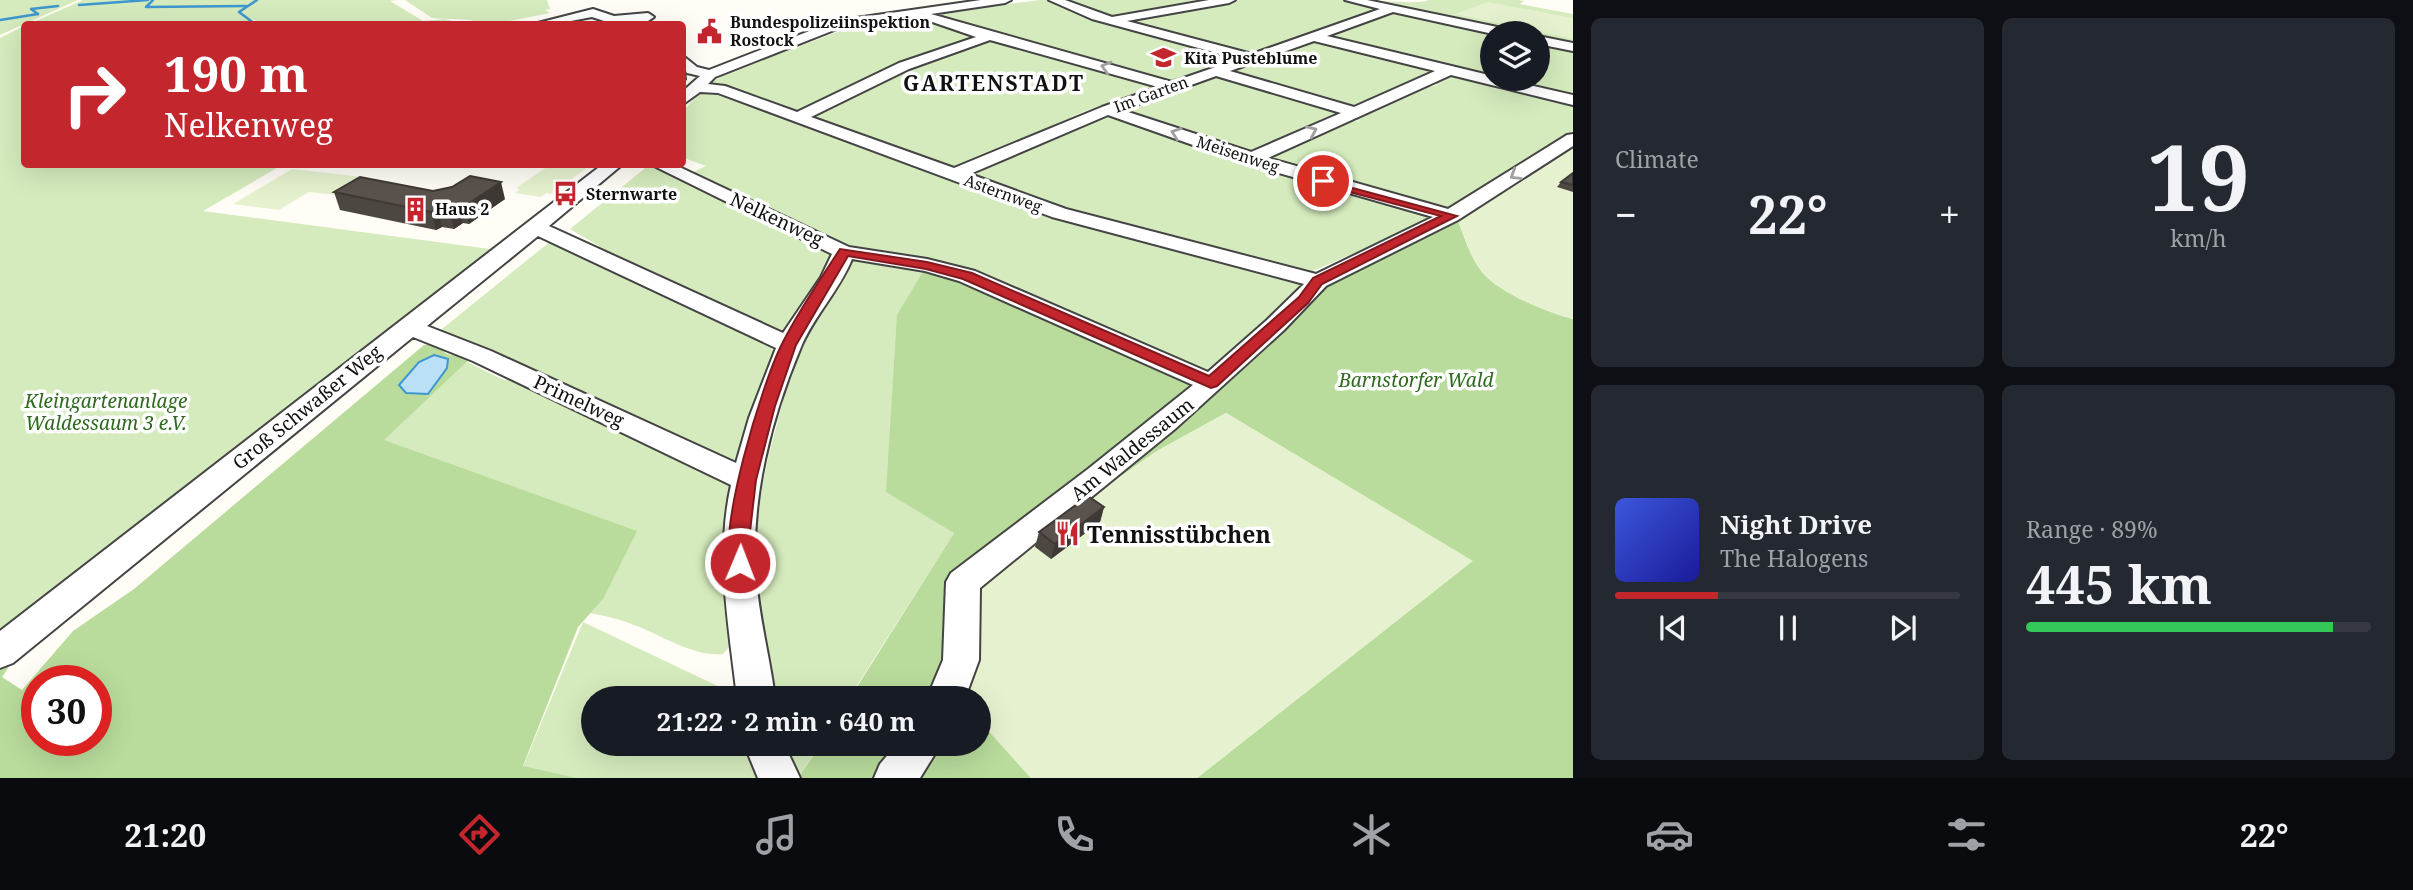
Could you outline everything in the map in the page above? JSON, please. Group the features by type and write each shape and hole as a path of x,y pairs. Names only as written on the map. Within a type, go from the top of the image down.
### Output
{"street":[{"path":"689,94 710,74 876,11 915,12 1005,0"},
{"path":"1055,0 1111,20 1251,58"},
{"path":"1111,20 1229,0"},
{"path":"1351,0 1480,27"},
{"path":"639,2 652,21"},
{"name":"Im Garten","path":"953,175 1107,110 1392,9"},
{"path":"915,12 944,24 1171,86"},
{"path":"554,21 593,13 610,21"},
{"path":"797,118 904,65 990,36"},
{"path":"1311,37 1573,100"},
{"path":"1550,42 1573,47"},
{"path":"686,63 692,69 710,74"},
{"path":"1250,159 1449,70"},
{"path":"1214,71 1355,112"},
{"name":"Asternweg","path":"689,94 720,89 1059,213 1318,281"},
{"name":"Meisenweg","path":"1107,110 1250,159 1451,216"},
{"name":"Am Waldessaum","path":"951,686 961,660 963,582 1112,467 1304,300 1318,281 1451,216 1573,139"},
{"name":"Groß Schwaßer Weg","path":"0,652 610,168"},
{"name":"Nelkenweg","path":"666,168 845,252 927,265 967,276 1211,383"},
{"path":"534,229 552,233 789,345"},
{"path":"754,685 743,608 739,540 747,480 766,406 789,345 845,252"},
{"name":"Primelweg","path":"408,327 482,356 747,480"},
{"path":"769,756 779,778"},
{"path":"895,778 912,756"}],"green space":[{"path":"0,0 78,0 31,21 21,21 21,26 0,35"},
{"path":"83,0 398,0 390,1 423,21 251,19 253,21 36,21"},
{"path":"405,0 547,0 550,9 545,10 550,13 509,21 432,18"},
{"path":"1051,0 1240,56 1166,83 932,14"},
{"path":"1060,0 1220,0 1106,17"},
{"path":"1239,0 1342,0 1384,9 1246,55 1123,22 1141,15"},
{"path":"1364,0 1524,1 1520,4 1573,14 1573,44 1550,39 1550,21 1480,21 1480,24"},
{"path":"1488,2 1573,18 1573,39 1550,34 1550,21 1488,21 1455,14"},
{"path":"1393,11 1480,30 1480,75 1324,37"},
{"path":"914,17 978,38 799,114 707,86 723,75 856,25"},
{"name":"Kleingartenanlage Waldessaum 3 e.V.","path":"21,28 21,168 277,168 203,211 490,249 491,252 24,611 24,615 0,638 0,38"},
{"path":"989,39 1160,85 1085,111 960,167 946,168 807,116 898,72"},
{"path":"1315,39 1444,70 1346,108 1224,72"},
{"path":"1550,44 1573,49 1573,99 1542,91 1550,91"},
{"path":"1450,72 1480,80 1480,91 1530,91 1573,102 1573,131 1446,208 1426,208 1257,158 1300,139 1306,141 1318,136 1311,133 1344,119 1361,122 1349,117 1413,90 1438,85 1427,81"},
{"path":"1220,73 1346,109 1319,120 1325,123 1313,128 1306,126 1283,136 1289,139 1249,156 1117,111"},
{"path":"709,89 1056,216 1294,281 1306,287 1285,309 1279,308 1209,378 884,252 854,249 830,240 833,237 689,174 706,166 686,159 686,108 699,94"},
{"path":"1110,113 1434,217 1310,272 1192,242 1178,236 1173,239 1062,209 966,176"},
{"path":"1573,148 1573,319 1524,301 1490,280 1474,260 1457,218"},
{"path":"546,168 587,168 551,194 546,193 541,197 515,193 520,189 516,188"},
{"path":"645,168 656,168 762,217 833,255 790,331 780,333 597,249 599,246 570,229"},
{"path":"292,169 363,177 336,195 309,192 279,210 233,204"},
{"name":"Barnstorfer Wald","path":"1457,218 1474,260 1490,280 1524,301 1573,319 1573,778 1197,778 1472,561 1226,413 1157,451 1094,495 975,593 969,686 858,686 954,533 886,492 897,315 927,265 1211,383 1318,281"},
{"path":"552,240 768,343 775,354 739,461 732,462 437,333"},
{"path":"854,258 926,268 954,533 857,686 766,686 751,615 751,544 767,462 790,374 806,333"},
{"path":"433,344 447,354 470,359 384,440 637,531 603,599 578,627 523,766 577,778 0,778 0,669 19,652 2,677 21,689 21,756 112,756 112,665 44,665 73,631 134,589 424,345"},
{"path":"467,362 504,380 514,380 683,462 712,472 737,488 732,631 730,646 723,654 689,649 629,623 590,613 603,599 383,440"},
{"path":"1226,413 1473,561 1197,778 1031,778 991,733 991,686 969,686 975,593 1094,495 1157,451"},
{"path":"583,622 718,686 581,686 581,756 756,756 761,778 577,778 523,767"},
{"path":"991,733 1031,778 798,778 813,756 991,756"},
{"path":"787,756 812,756 798,778 793,778"}],"water":[{"path":"434,355 448,359 447,368 428,394 406,393 399,385 419,362"}],"building":[{"path":"1573,173 1573,185 1561,182"},
{"path":"470,176 501,182 465,206 458,205 449,211 437,209 431,212 334,192 360,177 433,191 452,187"},
{"path":"1088,496 1104,507 1055,544 1039,532"}],"waterway":[{"path":"79,5 148,0"},
{"path":"153,0 146,7 246,6"},
{"path":"251,21 239,12 257,0"},
{"path":"0,20 38,14 31,9 58,6"}],"place":[{"name":"Bundespolizeiinspektion Rostock","path":"710,31"},
{"name":"Kita Pusteblume","path":"1164,58"},
{"name":"Sternwarte","path":"566,194"},
{"name":"Haus 2","path":"415,209"},
{"name":"Tennisstübchen","path":"1067,534"}],"district":[{"name":"GARTENSTADT","path":"994,83"}],"route":[{"path":"740,563 739,540 747,480 766,406 789,345 845,252 927,265 967,276 1211,383 1304,300 1318,281 1451,216 1323,181"}]}
